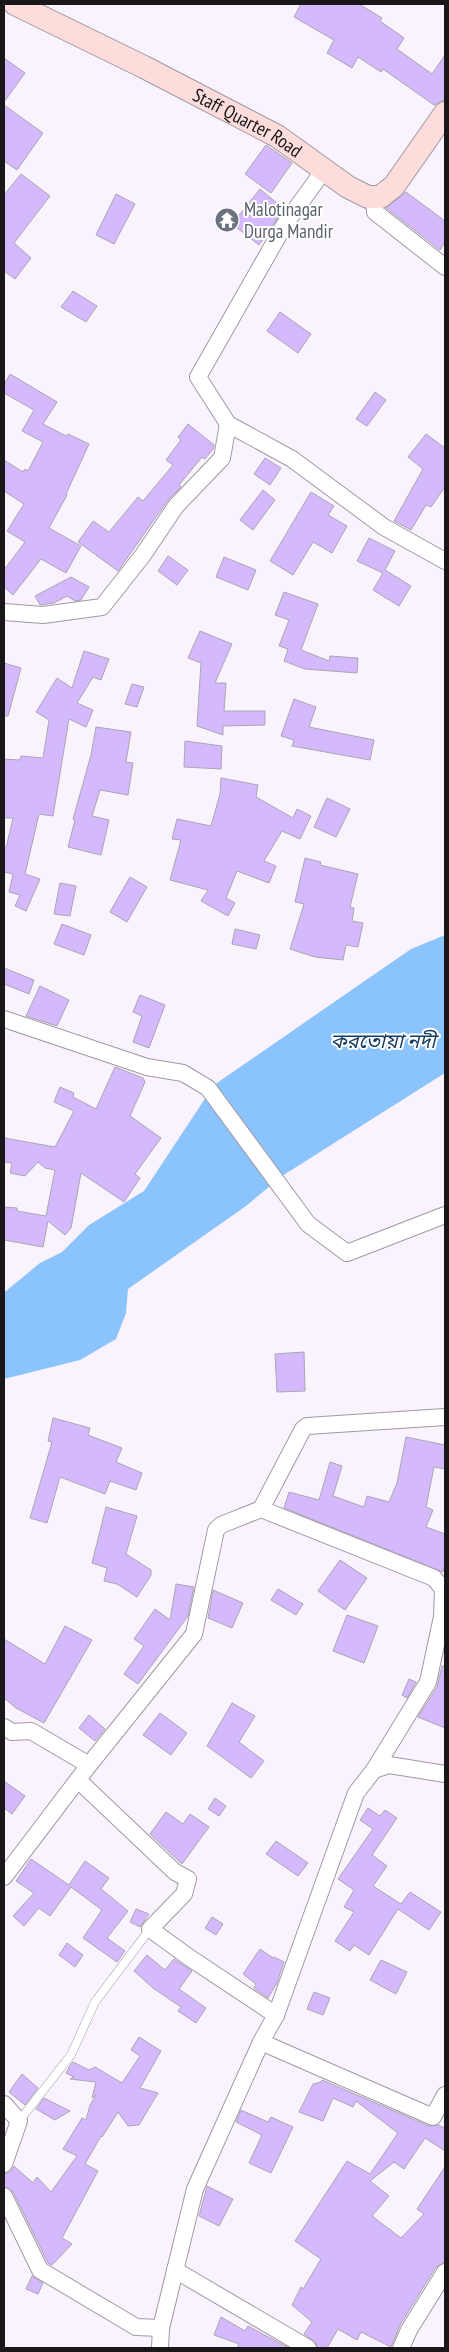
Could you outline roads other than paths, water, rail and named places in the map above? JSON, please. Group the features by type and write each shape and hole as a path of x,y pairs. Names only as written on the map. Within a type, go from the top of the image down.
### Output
{"street":[{"name":"Staff Quarter Road","path":"15,4 144,67 278,136 324,170 363,195 374,198"},
{"path":"445,113 394,186 386,194 374,198 375,212 445,267"},
{"path":"324,170 286,224 198,377 228,424 292,459 384,527 445,561"},
{"path":"4,612 43,615 102,607 143,555 176,506 222,458 228,424"},
{"path":"4,1019 147,1067 183,1073 208,1088 308,1224 347,1252 445,1215"},
{"path":"4,1877 89,1765 194,1634 216,1530 221,1526 261,1509 303,1428 307,1426 445,1417"},
{"path":"160,2348 161,2328 195,2189 261,2042 276,2015 356,1793 374,1770 428,1682 442,1617 443,1589 434,1578 261,1509"},
{"path":"4,1727 12,1732 31,1731 89,1765"},
{"path":"374,1770 389,1765 445,1774"},
{"path":"78,1780 175,1872 188,1879 184,1894 150,1929 276,2015"},
{"path":"261,2042 434,2117 445,2095"},
{"path":"4,2104 19,2121 4,2164"},
{"path":"4,2196 40,2270 136,2328 161,2328"},
{"path":"175,2270 308,2348"},
{"path":"401,2348 409,2330 445,2272"}],"lane":[{"path":"19,2121 71,2054 95,2002 150,1929"}],"water":[{"name":"করতোয়া নদী","path":"445,935 445,1073 282,1176 246,1206 128,1289 126,1313 116,1339 80,1360 4,1379 4,1291 40,1263 62,1252 89,1225 144,1191 214,1085 411,949"}],"place":[{"name":"Malotinagar Durga Mandir","path":"227,220"}]}
